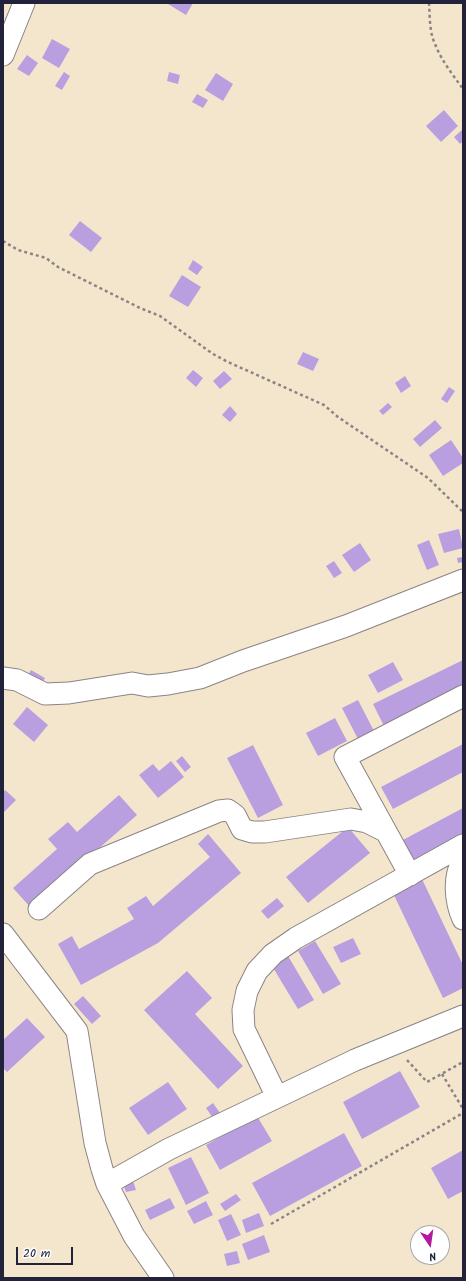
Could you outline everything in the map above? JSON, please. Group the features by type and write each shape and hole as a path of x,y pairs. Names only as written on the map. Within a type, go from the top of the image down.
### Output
{"street":[{"path":"3,56 24,3"},
{"path":"3,678 17,680 45,694 68,693 132,684 148,686 161,685 200,678 243,661 346,626 463,580"},
{"path":"410,875 345,757 463,696"},
{"path":"39,909 90,864 220,811 228,810 234,815 242,829 252,832 265,832 351,819 367,822 385,831"},
{"path":"277,1097 244,1029 243,1010 247,992 257,971 273,954 296,938 463,845"},
{"path":"463,860 457,881 457,899 463,919"},
{"path":"3,934 77,1031 95,1143 107,1184 134,1236 163,1278"},
{"path":"107,1184 169,1149 355,1060 463,1016"}],"path":[{"path":"429,3 430,26 434,43 444,62 463,89"},
{"path":"3,241 18,250 46,258 58,267 140,308 160,316 213,354 228,362 324,405 338,417 428,478 463,512"},
{"path":"393,1044 427,1082 463,1062"},
{"path":"442,1074 463,1109"},
{"path":"272,1224 463,1113"}],"building":[{"path":"168,3 193,3 186,15"},
{"path":"52,39 70,49 59,68 42,58"},
{"path":"27,55 38,63 29,76 17,69"},
{"path":"64,72 70,76 62,90 55,86"},
{"path":"169,72 180,75 178,84 167,81"},
{"path":"216,73 233,84 223,101 205,90"},
{"path":"197,94 208,100 203,108 192,102"},
{"path":"444,110 458,126 441,142 426,126"},
{"path":"462,130 463,141 460,144 454,137"},
{"path":"80,221 102,238 91,252 69,235"},
{"path":"193,260 203,267 197,275 188,269"},
{"path":"182,275 201,287 188,307 169,296"},
{"path":"303,352 319,359 313,371 297,364"},
{"path":"193,370 203,378 196,387 186,378"},
{"path":"224,371 232,379 220,389 213,381"},
{"path":"405,376 411,386 401,393 395,383"},
{"path":"449,387 455,391 447,403 441,399"},
{"path":"388,403 392,407 383,415 379,411"},
{"path":"230,406 237,414 230,422 222,415"},
{"path":"435,420 442,428 420,447 413,439"},
{"path":"451,440 463,458 463,463 443,476 429,455"},
{"path":"459,529 463,548 444,553 438,534"},
{"path":"429,540 439,565 427,570 417,545"},
{"path":"360,543 371,560 354,572 342,555"},
{"path":"463,557 463,562 458,563 457,558"},
{"path":"334,561 342,573 334,578 326,566"},
{"path":"463,660 463,690 385,728 373,704"},
{"path":"393,662 403,680 378,693 368,675"},
{"path":"31,670 45,678 41,685 27,677"},
{"path":"358,700 375,733 359,741 342,708"},
{"path":"27,707 48,725 34,742 13,724"},
{"path":"335,718 347,741 318,756 306,733"},
{"path":"463,744 463,772 393,809 381,787"},
{"path":"253,745 283,805 258,818 227,758"},
{"path":"182,756 191,767 185,772 176,761"},
{"path":"171,761 184,777 158,798 139,775 153,764 159,771"},
{"path":"5,790 16,800 3,813 3,793"},
{"path":"119,795 137,815 31,908 13,888 57,849 48,839 68,822 77,832"},
{"path":"463,808 463,837 414,864 401,841"},
{"path":"348,827 370,853 308,903 286,877"},
{"path":"208,834 241,873 158,943 81,985 58,944 72,936 79,949 134,919 127,908 146,896 153,906 210,857 198,844"},
{"path":"421,877 463,965 463,988 443,998 392,891"},
{"path":"277,898 284,906 268,919 261,911"},
{"path":"353,938 361,954 341,963 333,947"},
{"path":"315,941 341,984 323,994 298,951"},
{"path":"288,956 314,1000 298,1009 272,966"},
{"path":"187,971 212,998 195,1014 243,1066 218,1089 144,1010"},
{"path":"83,996 101,1016 92,1024 74,1004"},
{"path":"27,1018 45,1037 7,1072 3,1068 3,1040"},
{"path":"400,1071 420,1107 362,1139 343,1102"},
{"path":"168,1082 187,1109 148,1135 129,1108"},
{"path":"213,1103 220,1113 213,1118 206,1108"},
{"path":"257,1116 272,1141 220,1170 206,1145"},
{"path":"344,1133 362,1166 270,1216 252,1183"},
{"path":"463,1150 463,1191 448,1199 431,1168"},
{"path":"191,1157 209,1193 186,1205 168,1168"},
{"path":"132,1178 136,1190 126,1192 122,1181"},
{"path":"236,1194 241,1200 225,1211 220,1204"},
{"path":"170,1198 175,1208 150,1220 145,1210"},
{"path":"206,1201 213,1215 194,1224 187,1211"},
{"path":"259,1213 264,1226 246,1233 242,1220"},
{"path":"231,1214 241,1235 227,1241 218,1220"},
{"path":"264,1235 270,1252 248,1260 242,1244"},
{"path":"237,1251 240,1263 227,1266 224,1254"}]}
